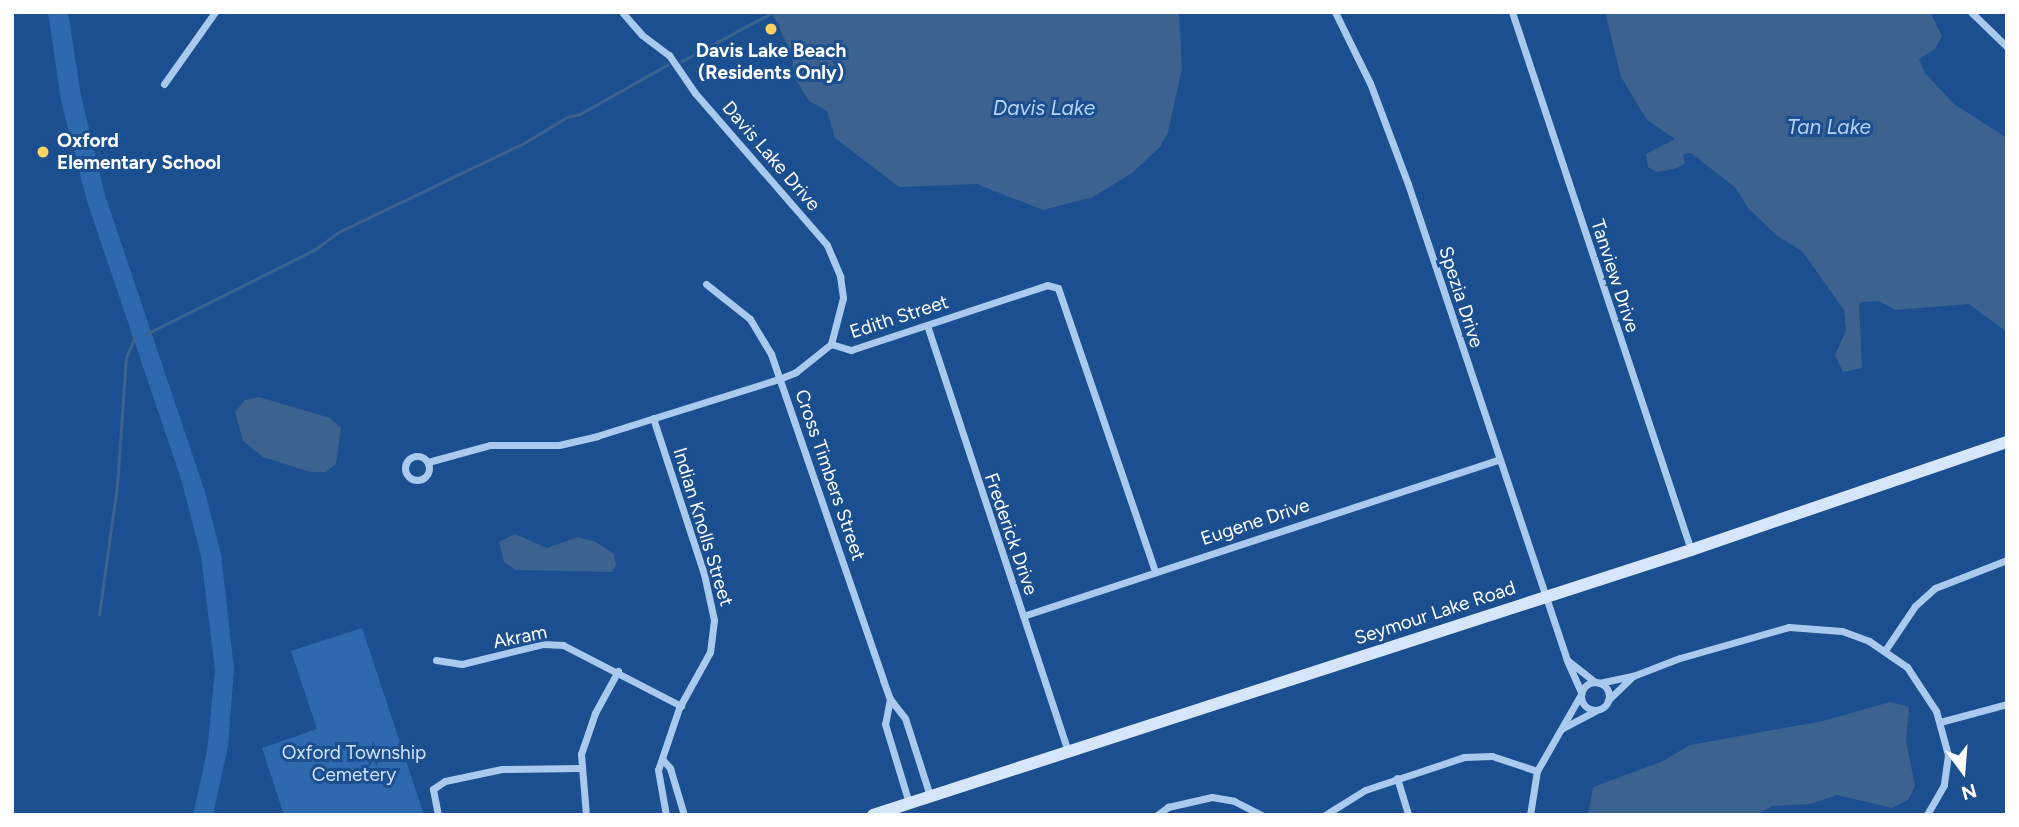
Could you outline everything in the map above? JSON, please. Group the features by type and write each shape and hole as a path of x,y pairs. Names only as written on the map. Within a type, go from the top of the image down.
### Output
{"street":[{"path":"164,84 215,12"},
{"name":"Davis Lake Drive","path":"622,12 642,35 669,55 695,93 827,245 840,276 843,298 831,344"},
{"name":"Spezia Drive","path":"1335,12 1370,83 1408,184 1544,597 1580,694"},
{"name":"Tanview Drive","path":"1512,12 1691,550"},
{"path":"1971,12 2007,47"},
{"name":"Cross Timbers Street","path":"706,284 750,319 762,336 890,699 905,718 930,796"},
{"name":"Edith Street","path":"428,461 490,445 575,443 779,379 796,372 831,344 851,350 1047,285 1058,288 1155,571"},
{"name":"Frederick Drive","path":"927,325 1069,751"},
{"name":"Indian Knolls Street","path":"653,418 704,574 714,620 710,652 681,706 658,770 666,815"},
{"name":"Seymour Lake Road","path":"873,815 1691,550 2007,442"},
{"name":"Eugene Drive","path":"1023,616 1499,460"},
{"path":"1886,649 1915,606 1935,589 2007,560"},
{"path":"1530,815 1537,771 1580,694 1597,682 1633,676 1691,654 1789,627 1842,631 1886,649 1920,681 1940,722 1947,770 1927,815"},
{"name":"Akram","path":"436,660 462,664 543,644 563,645 618,671 681,706"},
{"path":"1567,660 1608,692 1608,700"},
{"path":"586,815 580,768 587,732 618,671"},
{"path":"1562,729 1598,709 1633,676"},
{"path":"1580,694 1588,708 1598,709"},
{"name":"Cross Timbers Street","path":"890,699 885,724 909,803"},
{"path":"1940,722 2007,704"},
{"path":"1325,815 1342,802 1397,778 1476,756 1511,760 1537,771"},
{"path":"663,760 670,768 684,815"},
{"path":"438,815 433,792 445,781 472,772 580,768"},
{"path":"1397,778 1408,815"},
{"path":"1157,815 1168,807 1212,797 1234,801 1262,815"}],"green space":[{"path":"48,12 68,12 81,96 105,195 205,492 221,554 234,669 228,746 213,815 193,815 207,752 215,670 201,556 181,479 87,201 61,101"},
{"name":"Oxford Township Cemetery","path":"362,628 424,815 284,815 262,748 317,729 291,651"}],"water":[{"name":"Davis Lake","path":"771,12 1179,12 1182,68 1168,132 1160,147 1132,173 1093,197 1043,210 977,184 899,187 835,138 827,111 809,101 794,77 792,54"},
{"name":"Tan Lake","path":"1605,12 1930,12 1942,36 1935,49 1919,59 1925,73 1954,104 2007,138 2007,332 1969,304 1895,310 1879,301 1863,302 1859,304 1862,368 1843,372 1835,355 1846,330 1844,310 1802,251 1776,235 1748,208 1736,188 1691,153 1683,154 1685,164 1674,169 1657,172 1648,167 1646,154 1675,139 1647,120 1621,77"},
{"path":"259,397 330,418 341,428 336,464 326,472 310,472 263,457 243,441 235,412 245,400"},
{"path":"515,534 547,548 578,537 596,542 614,554 616,565 612,572 516,570 504,562 499,542"},
{"path":"1890,702 1909,707 1906,741 1915,786 1908,800 1892,808 1837,795 1811,804 1773,806 1755,815 1588,815 1593,787 1661,762 1690,745 1823,721"}],"waterway":[{"path":"682,61 771,13"},
{"path":"146,334 314,250 337,233 526,142 567,117 580,114 667,65"},
{"path":"99,615 117,486 126,358 134,338"}],"place":[{"name":"Davis Lake Beach (Residents Only)","path":"771,29"},
{"name":"Oxford Elementary School","path":"43,152"}]}
